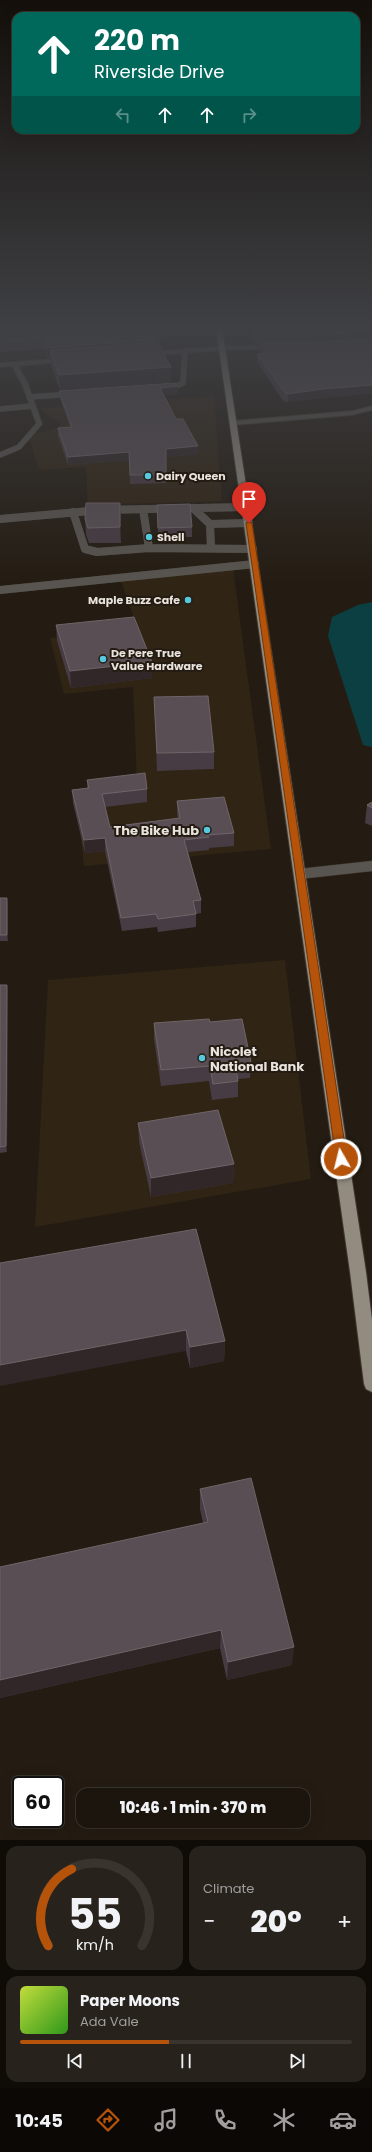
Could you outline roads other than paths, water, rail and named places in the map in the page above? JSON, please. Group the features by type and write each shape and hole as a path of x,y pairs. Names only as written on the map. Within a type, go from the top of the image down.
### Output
{"main road":[{"path":"232,414 247,506 299,874 357,1264 372,1384"}],"street":[{"path":"35,414 39,424"},
{"path":"233,423 342,414"}],"lane":[{"path":"0,455 20,447 39,424"},
{"path":"0,518 73,512 247,506"},
{"path":"193,508 210,524 211,548"},
{"path":"143,509 149,548"},
{"path":"73,512 85,549 97,552 149,548 253,549"},
{"path":"210,524 249,523"},
{"path":"0,590 255,564"},
{"path":"299,874 372,866"}],"water":[{"path":"372,602 372,747 363,745 328,636 332,617 358,605"}],"place":[{"name":"Dairy Queen","path":"148,476"},
{"name":"Shell","path":"149,537"},
{"name":"Maple Buzz Cafe","path":"188,600"},
{"name":"De Pere True Value Hardware","path":"103,659"},
{"name":"The Bike Hub","path":"207,830"},
{"name":"Nicolet National Bank","path":"202,1058"}]}
